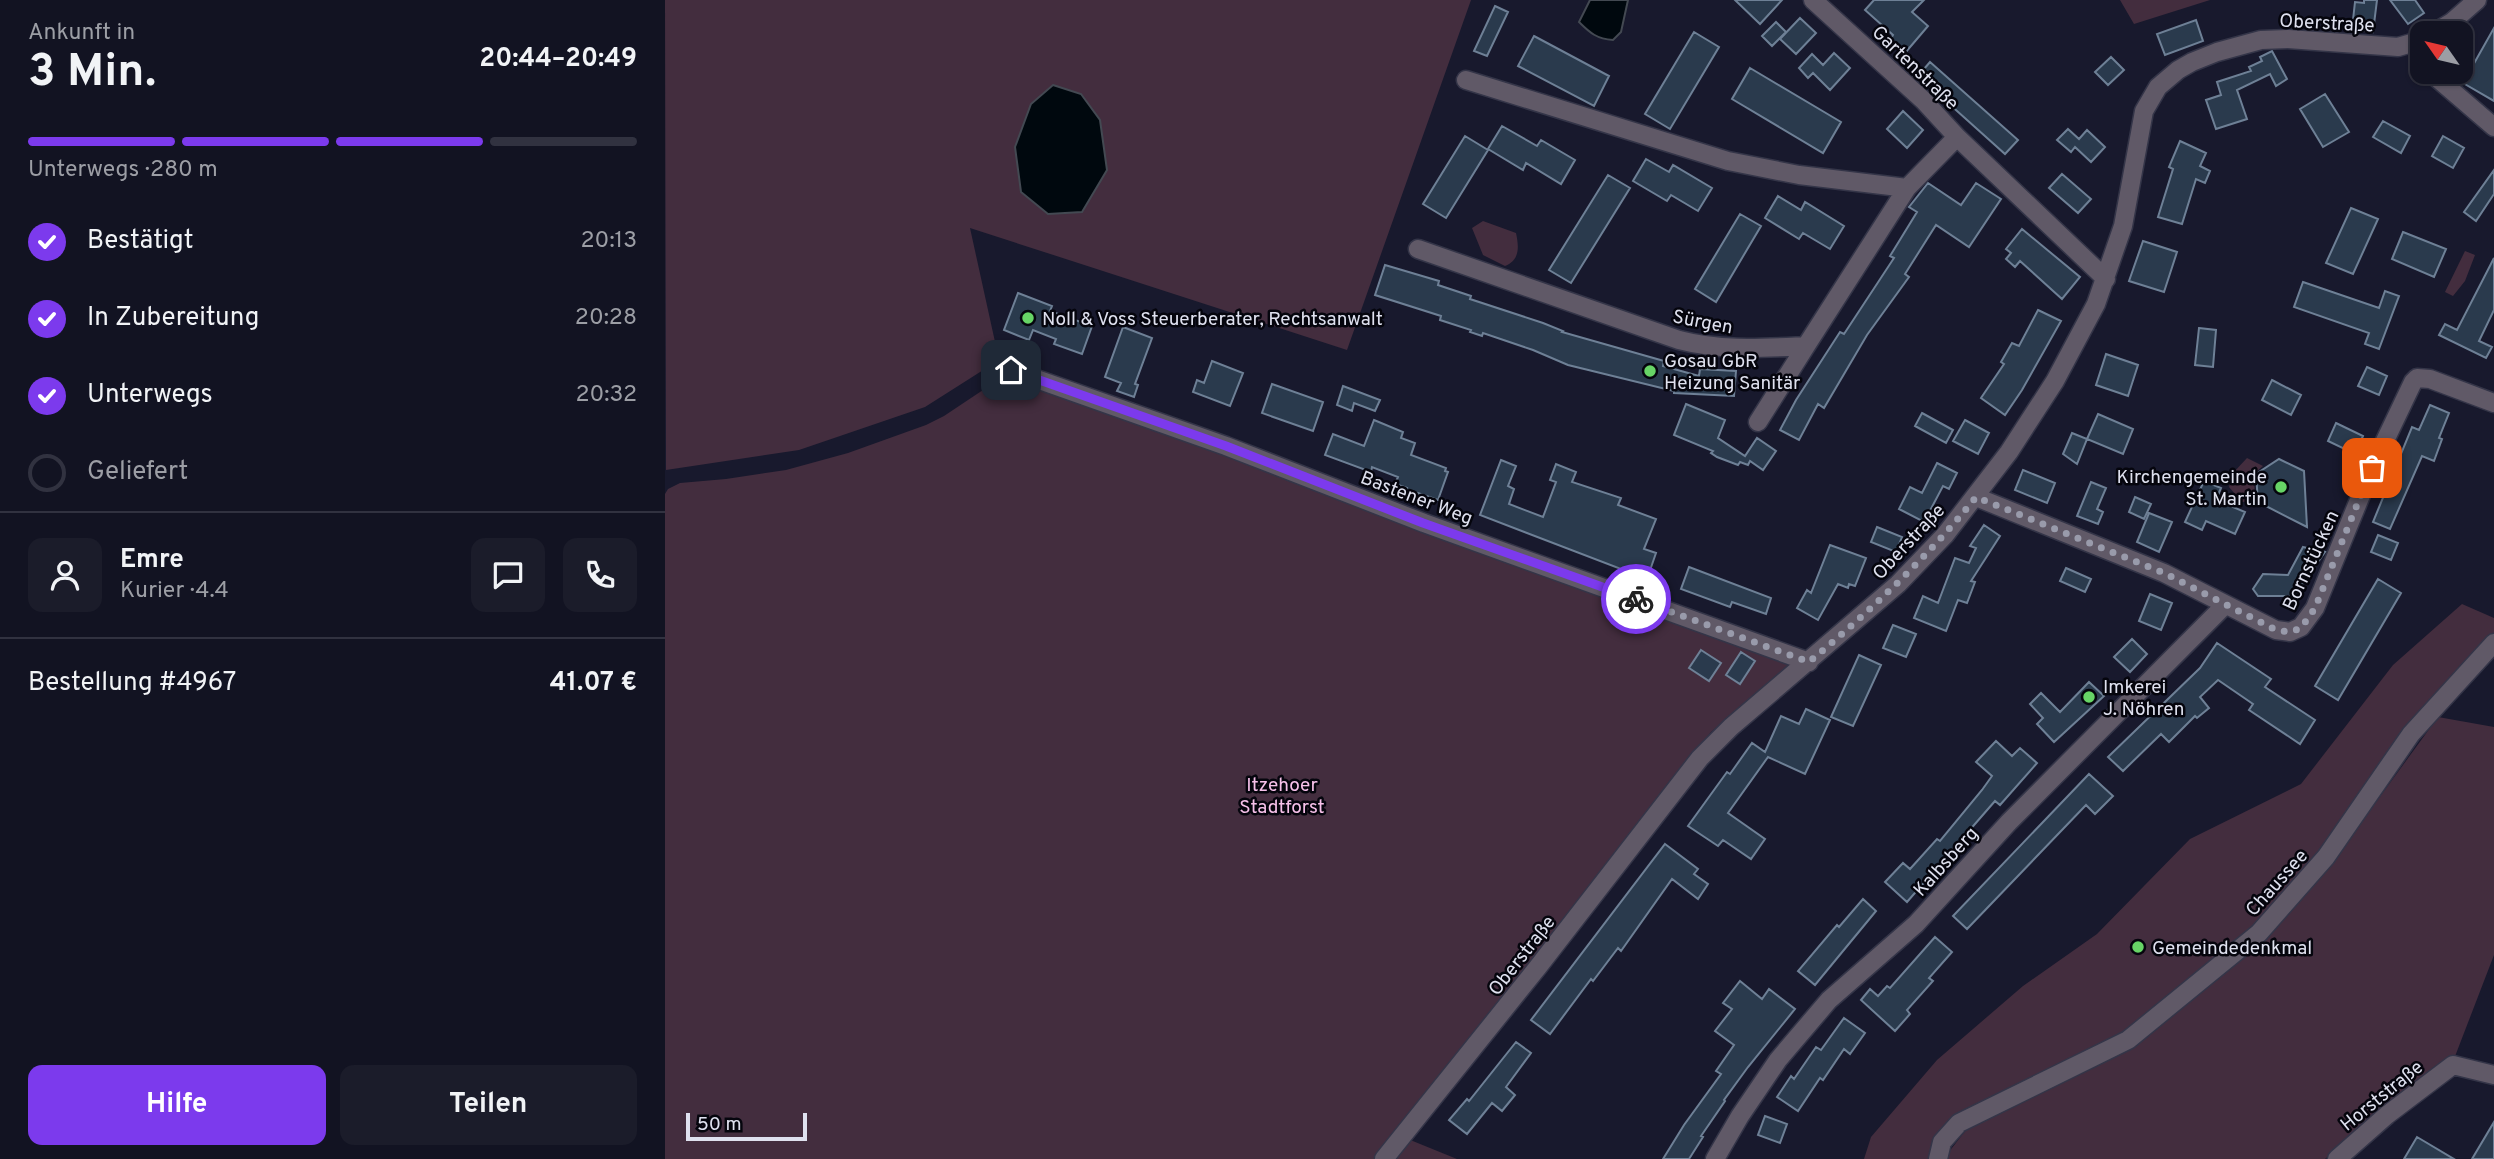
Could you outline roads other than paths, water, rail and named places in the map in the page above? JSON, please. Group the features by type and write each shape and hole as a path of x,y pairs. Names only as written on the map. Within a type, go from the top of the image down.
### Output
{"street":[{"name":"Gartenstraße","path":"1813,0 1923,100 1957,137"},
{"path":"2453,21 2477,0"},
{"name":"Oberstraße","path":"1384,1159 1524,986 1700,758 1731,727 1898,584 1945,535 2009,452 2055,381 2088,321 2123,226 2144,111 2150,98 2167,78 2192,62 2261,40 2288,39 2398,47 2410,44"},
{"path":"1466,79 1728,161 1799,175 1907,188"},
{"path":"2444,84 2494,127"},
{"path":"1758,422 1907,188 1957,137 2106,278"},
{"name":"Sürgen","path":"1418,249 1689,343 1754,349 1805,346"},
{"name":"Bastener Weg","path":"1011,370 1226,446 1423,523 1809,662"},
{"name":"Bornstücken","path":"1976,497 2164,573 2276,630 2290,632 2301,628 2308,621 2401,403 2417,378 2430,379 2494,403"},
{"name":"Kalbsberg","path":"1715,1159 1778,1060 1829,1000 1916,924 2009,822 2225,605"},
{"name":"Chaussee","path":"1938,1159 1942,1142 1959,1123 2128,1040 2259,933 2326,857 2411,734 2494,643"},
{"name":"Horststraße","path":"2337,1159 2387,1115 2453,1065 2494,1075"}],"place":[{"name":"Noll & Voss Steuerberater, Rechtsanwalt","path":"1028,318"},
{"name":"Gosau GbR Heizung Sanitär","path":"1650,371"},
{"name":"Kirchengemeinde St. Martin","path":"2281,487"},
{"name":"Imkerei J. Nöhren","path":"2089,697"},
{"name":"Gemeindedenkmal","path":"2138,947"}],"park label":[{"name":"Itzehoer Stadtforst","path":"1282,795"}]}
